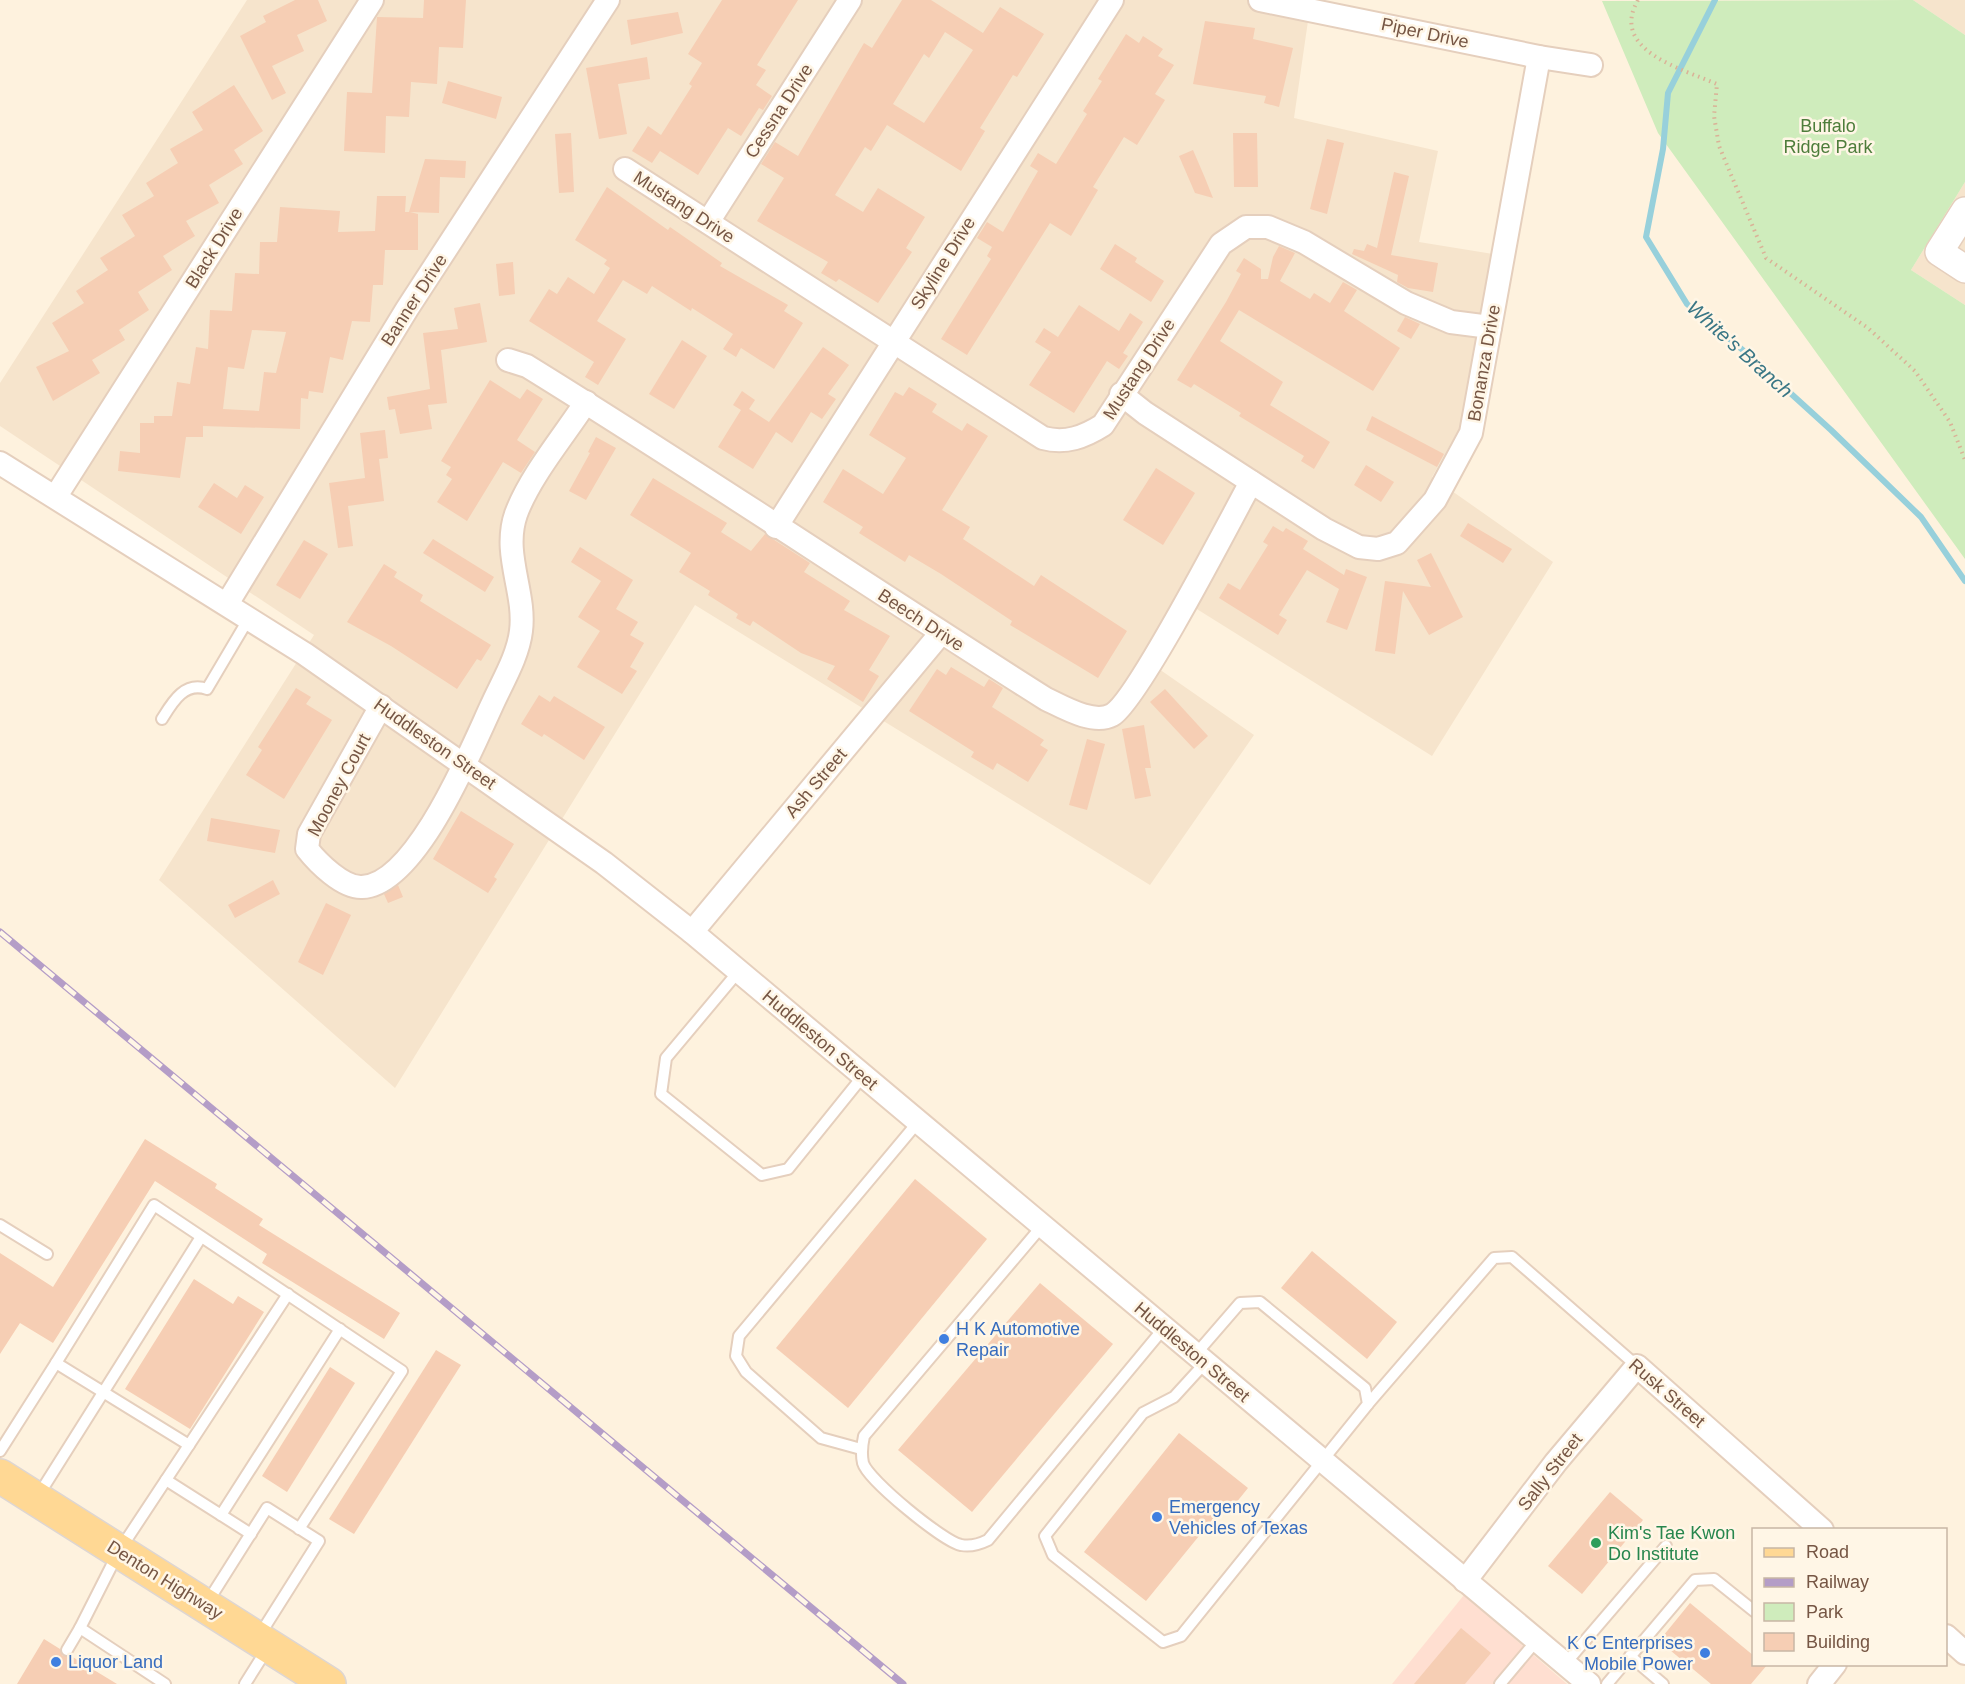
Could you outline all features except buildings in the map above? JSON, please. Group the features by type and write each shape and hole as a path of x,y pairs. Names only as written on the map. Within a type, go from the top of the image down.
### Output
{"main road":[{"name":"Denton Highway","path":"1,1472 36,1499 329,1684"}],"street":[{"name":"Black Drive","path":"56,496 372,0"},
{"name":"Banner Drive","path":"228,604 407,309 608,0"},
{"name":"Cessna Drive","path":"708,222 850,0"},
{"name":"Skyline Drive","path":"776,526 1112,0"},
{"name":"Piper Drive","path":"1260,0 1323,6 1539,57 1591,65"},
{"name":"Bonanza Drive","path":"1121,394 1145,413 1324,529 1359,547 1378,549 1397,543 1435,500 1472,433 1539,57"},
{"name":"Mustang Drive","path":"625,169 1043,438 1057,441 1085,436 1103,425 1121,394 1221,244 1246,227 1268,227 1304,242 1406,303 1442,319 1490,327"},
{"path":"1965,212 1939,252 1965,269"},
{"name":"Beech Drive","path":"508,360 527,366 586,402 1046,699 1075,712 1098,717 1111,715 1119,708 1145,671 1251,482"},
{"name":"Mooney Court","path":"381,706 309,834 307,849 318,863 361,888 379,883 396,869 431,828 465,764 512,660 521,633 521,604 512,567 511,535 516,515 526,492 586,402"},
{"name":"Huddleston Street","path":"0,463 228,604 381,706 604,863 692,932 1589,1684"},
{"name":"Ash Street","path":"692,932 941,633"},
{"name":"Rusk Street","path":"1637,1366 1820,1528"},
{"name":"Sally Street","path":"1466,1581 1556,1462 1637,1366"},
{"path":"1947,1637 1965,1653"},
{"path":"1818,1684 1834,1666"}],"lane":[{"path":"162,719 178,693 200,686 207,688 249,618"},
{"path":"738,972 666,1058 661,1094 762,1175 788,1169 864,1077"},
{"path":"861,1449 821,1438 746,1372 736,1356 740,1336 918,1122"},
{"path":"1,1472 56,1363 154,1205 402,1371 299,1529"},
{"path":"0,1224 47,1254"},
{"path":"1042,1227 864,1436 861,1449 864,1465 874,1479 947,1539 962,1546 977,1545 988,1540 1164,1328"},
{"path":"36,1499 201,1237"},
{"name":"Rusk Street","path":"1368,1404 1494,1258 1512,1257 1637,1366"},
{"path":"67,1650 119,1551 288,1294"},
{"path":"1260,1302 1365,1388 1368,1404 1181,1636 1163,1642 1053,1555 1044,1536 1143,1413 1174,1397 1200,1359 1240,1303 1260,1302"},
{"path":"221,1515 340,1329"},
{"path":"56,1363 189,1445"},
{"path":"166,1480 251,1534"},
{"path":"205,1606 267,1508 319,1541 263,1642 244,1684"},
{"path":"1565,1664 1666,1546"},
{"path":"1606,1684 1695,1580 1714,1579 1752,1609"},
{"path":"80,1628 165,1684"},
{"path":"1500,1684 1537,1640"},
{"path":"1630,1656 1663,1684"}],"path":[{"path":"1638,0 1629,15 1631,31 1660,60 1717,84 1714,116 1719,146 1766,258 1868,328 1915,371 1950,422 1965,460"}],"shaded area":[{"path":"247,0 1311,0 1294,118 1438,151 1419,242 1493,254 1460,427 1432,477 1553,562 1432,756 1192,606 1159,669 1254,735 1150,885 695,605 395,1088 159,880 314,635 0,426 0,383"},
{"path":"1913,0 1965,0 1965,35"},
{"path":"1965,182 1965,305 1911,270"},
{"path":"1464,1595 1567,1684 1392,1684"}],"green space":[{"name":"Buffalo Ridge Park","path":"1913,0 1965,35 1965,182 1911,270 1965,305 1965,559 1658,133 1602,1"}],"waterway":[{"name":"White's Branch","path":"1715,0 1668,93 1663,149 1646,237 1687,304 1744,351 1831,430 1921,517 1965,581"}],"railway":[{"path":"0,932 903,1684"}],"place":[{"name":"H K Automotive Repair","path":"944,1339"},
{"name":"Emergency Vehicles of Texas","path":"1157,1517"},
{"name":"Kim's Tae Kwon Do Institute","path":"1596,1543"},
{"name":"K C Enterprises Mobile Power","path":"1705,1653"},
{"name":"Liquor Land","path":"56,1662"}]}
